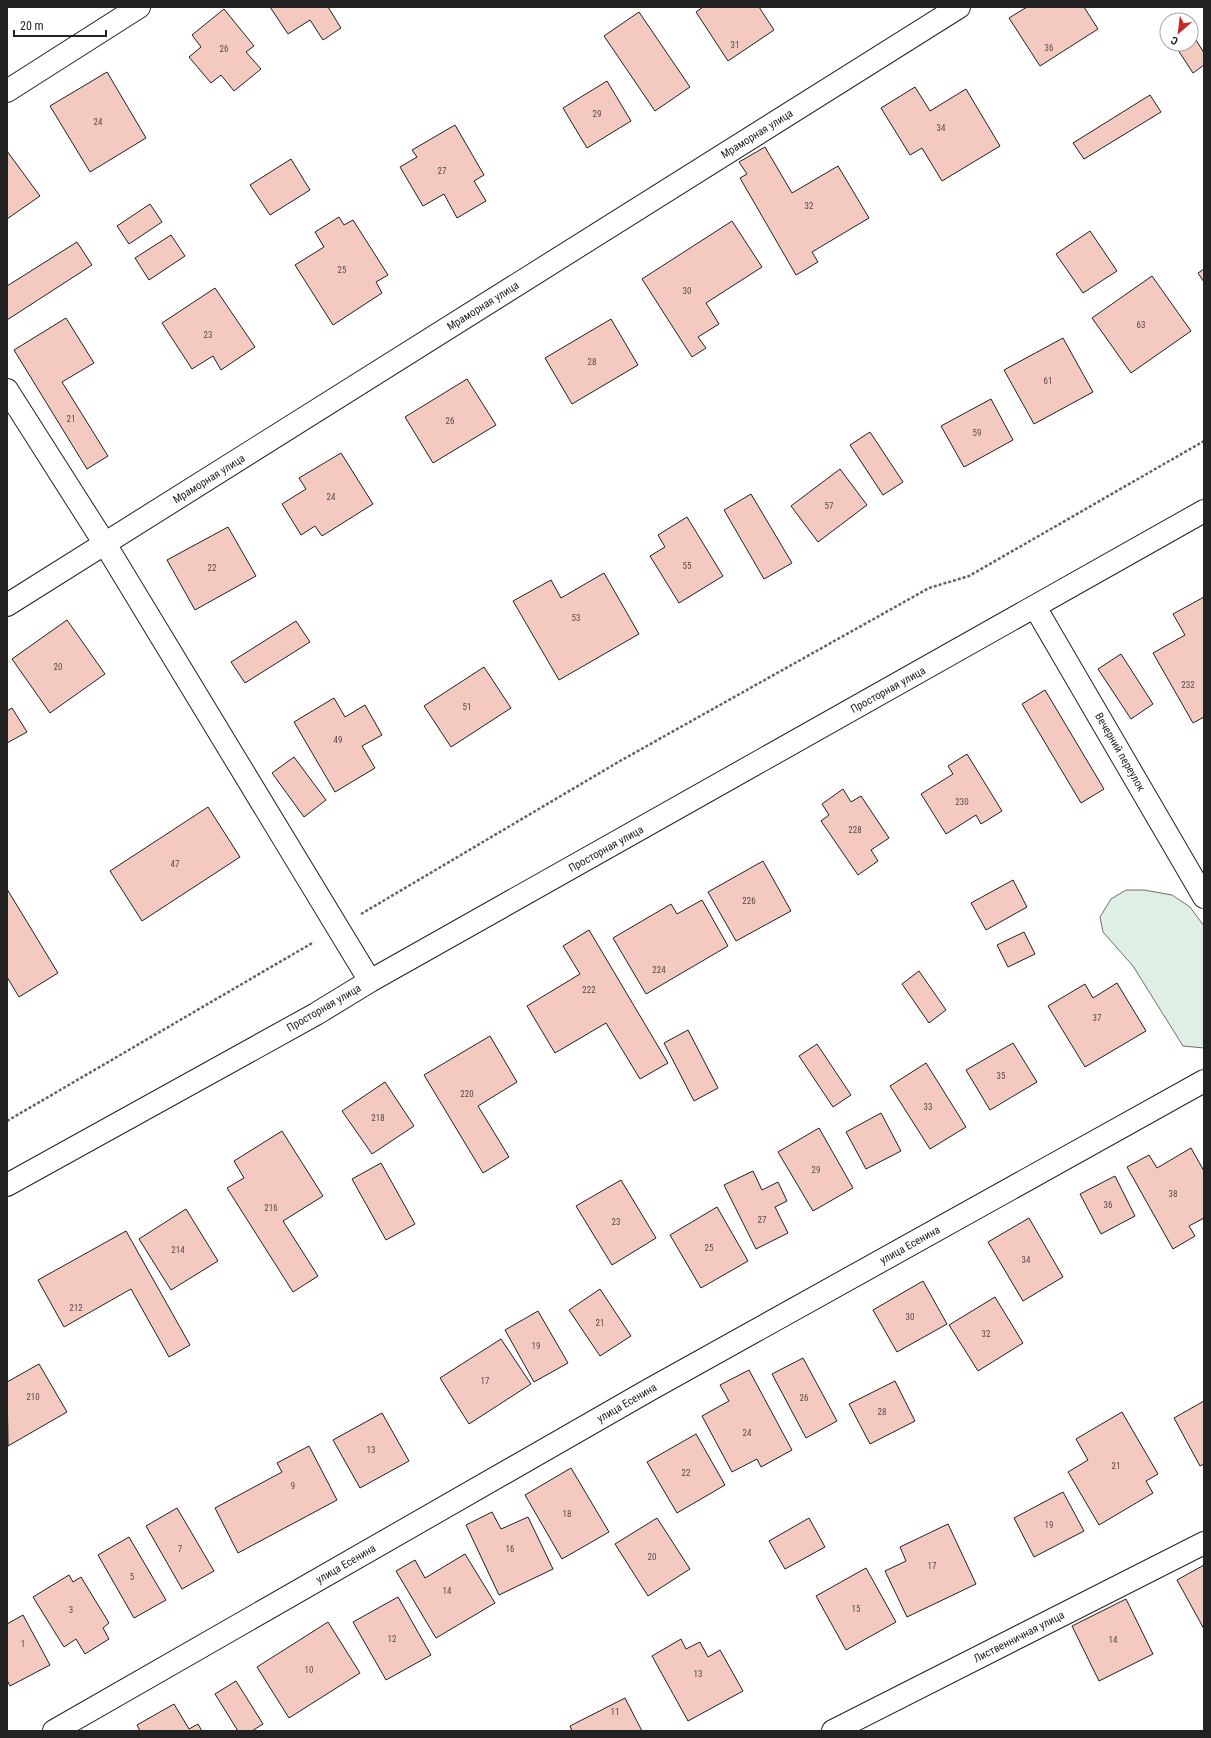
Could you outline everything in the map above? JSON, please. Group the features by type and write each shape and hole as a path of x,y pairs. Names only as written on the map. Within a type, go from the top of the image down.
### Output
{"street":[{"path":"7,91 139,7"},
{"name":"Мраморная улица","path":"7,605 959,7"},
{"path":"7,390 105,544 370,981"},
{"name":"Просторная улица","path":"7,1186 1204,511"},
{"name":"Вечерний переулок","path":"1035,607 1204,897"},
{"name":"улица Есенина","path":"54,1731 649,1390 1204,1081"},
{"name":"Лиственничная улица","path":"833,1731 1204,1543"}],"path":[{"path":"7,1121 620,761 929,588 969,576 1204,441"}],"green space":[{"path":"1126,890 1144,890 1172,895 1190,907 1204,926 1204,1048 1183,1046 1133,966 1103,932 1100,917 1111,899"}],"building":[{"path":"270,7 328,7 341,28 323,40 310,20 288,34"},
{"path":"703,7 759,7 774,30 728,61 696,12"},
{"path":"1027,7 1084,7 1098,29 1040,66 1009,18"},
{"path":"224,9 254,46 246,52 261,69 234,91 221,75 211,83 189,57 201,47 192,35"},
{"path":"639,12 690,87 655,111 604,36"},
{"path":"1199,45 1204,53 1204,65 1193,73 1179,52 1199,52"},
{"path":"107,72 146,138 90,172 50,106"},
{"path":"607,81 631,121 587,148 563,108"},
{"path":"915,87 930,111 966,89 1000,146 942,181 922,148 910,155 881,108"},
{"path":"1150,95 1161,112 1084,159 1073,143"},
{"path":"455,125 484,175 474,181 486,201 457,218 444,194 423,206 400,167 417,157 412,150"},
{"path":"765,147 792,193 838,166 869,218 812,252 818,262 796,275 740,178 747,174 739,162"},
{"path":"7,151 40,196 7,219"},
{"path":"291,159 310,190 270,215 250,185"},
{"path":"150,204 162,222 129,244 117,226"},
{"path":"339,217 344,225 353,220 388,275 376,282 382,293 333,325 295,265 324,247 315,232"},
{"path":"732,221 762,267 706,303 719,324 698,337 706,348 692,357 642,279"},
{"path":"1090,231 1117,271 1083,293 1056,254"},
{"path":"171,235 185,256 149,280 135,258"},
{"path":"77,242 92,265 7,320 7,286"},
{"path":"1204,269 1204,282 1198,273"},
{"path":"1152,276 1191,331 1131,373 1092,318"},
{"path":"215,288 255,347 221,370 213,356 192,369 162,323"},
{"path":"66,318 94,363 62,382 108,456 87,469 14,350"},
{"path":"611,319 638,365 572,404 545,358"},
{"path":"1063,338 1093,392 1034,424 1004,370"},
{"path":"467,379 496,425 433,463 405,417"},
{"path":"991,399 1013,440 964,467 941,426"},
{"path":"870,432 903,482 883,495 850,445"},
{"path":"341,453 373,504 322,536 315,526 301,535 282,504 306,489 299,478"},
{"path":"840,469 867,505 818,542 791,506"},
{"path":"751,494 792,563 764,579 724,510"},
{"path":"687,517 723,576 679,603 650,556 665,547 658,535"},
{"path":"228,527 256,576 195,610 167,560"},
{"path":"604,573 639,634 559,680 513,601 551,580 561,598"},
{"path":"1204,597 1204,717 1193,723 1153,653 1185,635 1173,614"},
{"path":"67,620 105,674 50,713 12,659"},
{"path":"296,621 310,642 245,683 231,662"},
{"path":"1121,654 1153,704 1131,719 1098,669"},
{"path":"484,667 511,708 451,747 424,706"},
{"path":"1045,690 1104,789 1081,803 1022,704"},
{"path":"334,698 345,717 365,705 382,735 362,746 375,768 335,792 294,722"},
{"path":"12,708 27,732 7,743 7,711"},
{"path":"967,754 1002,811 981,824 976,815 946,834 921,794 953,774 948,766"},
{"path":"294,757 326,800 304,817 272,773"},
{"path":"843,789 851,802 861,796 889,838 871,850 878,861 858,875 821,821 829,815 822,804"},
{"path":"208,807 240,857 142,921 110,871"},
{"path":"763,861 791,911 736,941 708,892"},
{"path":"1013,880 1027,907 986,930 971,903"},
{"path":"7,889 58,973 19,997 7,977"},
{"path":"702,900 728,946 646,994 613,938 671,904 677,914"},
{"path":"589,930 668,1063 640,1079 606,1023 555,1053 527,1006 580,974 563,946"},
{"path":"1024,932 1035,954 1008,967 997,945"},
{"path":"919,971 946,1010 929,1023 902,984"},
{"path":"1117,983 1146,1031 1085,1067 1048,1006 1085,984 1093,998"},
{"path":"688,1030 718,1088 694,1101 664,1043"},
{"path":"490,1036 517,1082 478,1106 509,1157 483,1173 424,1075"},
{"path":"1013,1043 1037,1082 990,1110 966,1070"},
{"path":"817,1044 851,1095 833,1107 799,1056"},
{"path":"926,1063 966,1127 930,1149 890,1086"},
{"path":"385,1082 414,1126 372,1154 342,1111"},
{"path":"881,1113 901,1151 866,1169 846,1132"},
{"path":"819,1128 853,1188 813,1211 778,1152"},
{"path":"282,1131 323,1196 283,1221 318,1276 293,1292 227,1188 244,1178 234,1161"},
{"path":"1191,1148 1204,1171 1204,1218 1189,1226 1195,1236 1173,1249 1127,1167 1149,1155 1157,1168"},
{"path":"381,1163 415,1224 386,1240 352,1179"},
{"path":"753,1171 762,1190 778,1182 787,1201 775,1207 788,1233 756,1249 724,1185"},
{"path":"1115,1176 1135,1216 1101,1234 1080,1194"},
{"path":"621,1180 656,1238 612,1265 576,1206"},
{"path":"717,1207 748,1261 701,1288 670,1235"},
{"path":"186,1209 218,1261 171,1290 139,1239"},
{"path":"1029,1218 1063,1277 1023,1301 988,1242"},
{"path":"126,1231 190,1345 169,1357 131,1289 64,1327 38,1280"},
{"path":"923,1281 947,1324 897,1352 873,1310"},
{"path":"600,1289 631,1336 600,1356 569,1310"},
{"path":"995,1297 1023,1343 978,1371 949,1325"},
{"path":"538,1311 568,1363 534,1382 505,1330"},
{"path":"501,1339 531,1384 469,1424 440,1378"},
{"path":"803,1358 837,1421 806,1438 772,1374"},
{"path":"39,1364 67,1412 8,1446 7,1382"},
{"path":"749,1370 792,1450 761,1467 757,1459 732,1472 702,1416 729,1401 720,1385"},
{"path":"895,1381 915,1421 870,1444 849,1404"},
{"path":"1204,1401 1204,1464 1200,1466 1174,1418"},
{"path":"1122,1412 1158,1474 1146,1481 1153,1493 1099,1525 1068,1472 1088,1460 1076,1439"},
{"path":"382,1413 409,1461 360,1488 333,1440"},
{"path":"696,1434 725,1485 677,1513 647,1462"},
{"path":"309,1446 337,1500 238,1553 215,1508 282,1472 277,1463"},
{"path":"571,1468 609,1532 562,1559 525,1495"},
{"path":"1063,1492 1084,1531 1034,1557 1014,1518"},
{"path":"177,1508 214,1571 182,1589 146,1526"},
{"path":"492,1512 501,1529 528,1517 553,1569 499,1595 466,1525"},
{"path":"657,1518 690,1569 648,1596 615,1544"},
{"path":"809,1518 825,1547 785,1569 769,1541"},
{"path":"948,1524 976,1584 907,1617 885,1571 906,1561 900,1547"},
{"path":"129,1537 166,1600 134,1618 98,1555"},
{"path":"465,1554 495,1603 436,1638 396,1571 415,1560 425,1578"},
{"path":"1204,1565 1204,1629 1177,1580"},
{"path":"866,1568 896,1622 846,1650 816,1596"},
{"path":"69,1575 73,1582 81,1577 109,1623 103,1628 109,1639 85,1654 76,1639 64,1647 33,1597"},
{"path":"398,1597 431,1655 386,1680 353,1622"},
{"path":"1126,1599 1153,1654 1099,1681 1072,1626"},
{"path":"23,1615 50,1665 10,1686 7,1680 7,1624"},
{"path":"328,1622 360,1673 289,1718 257,1667"},
{"path":"681,1639 686,1649 700,1642 708,1657 720,1650 743,1691 688,1721 652,1656"},
{"path":"236,1681 263,1724 252,1731 238,1731 215,1694"},
{"path":"625,1698 642,1731 572,1731 570,1726"},
{"path":"174,1704 189,1729 198,1724 202,1731 140,1731 137,1725"}]}
